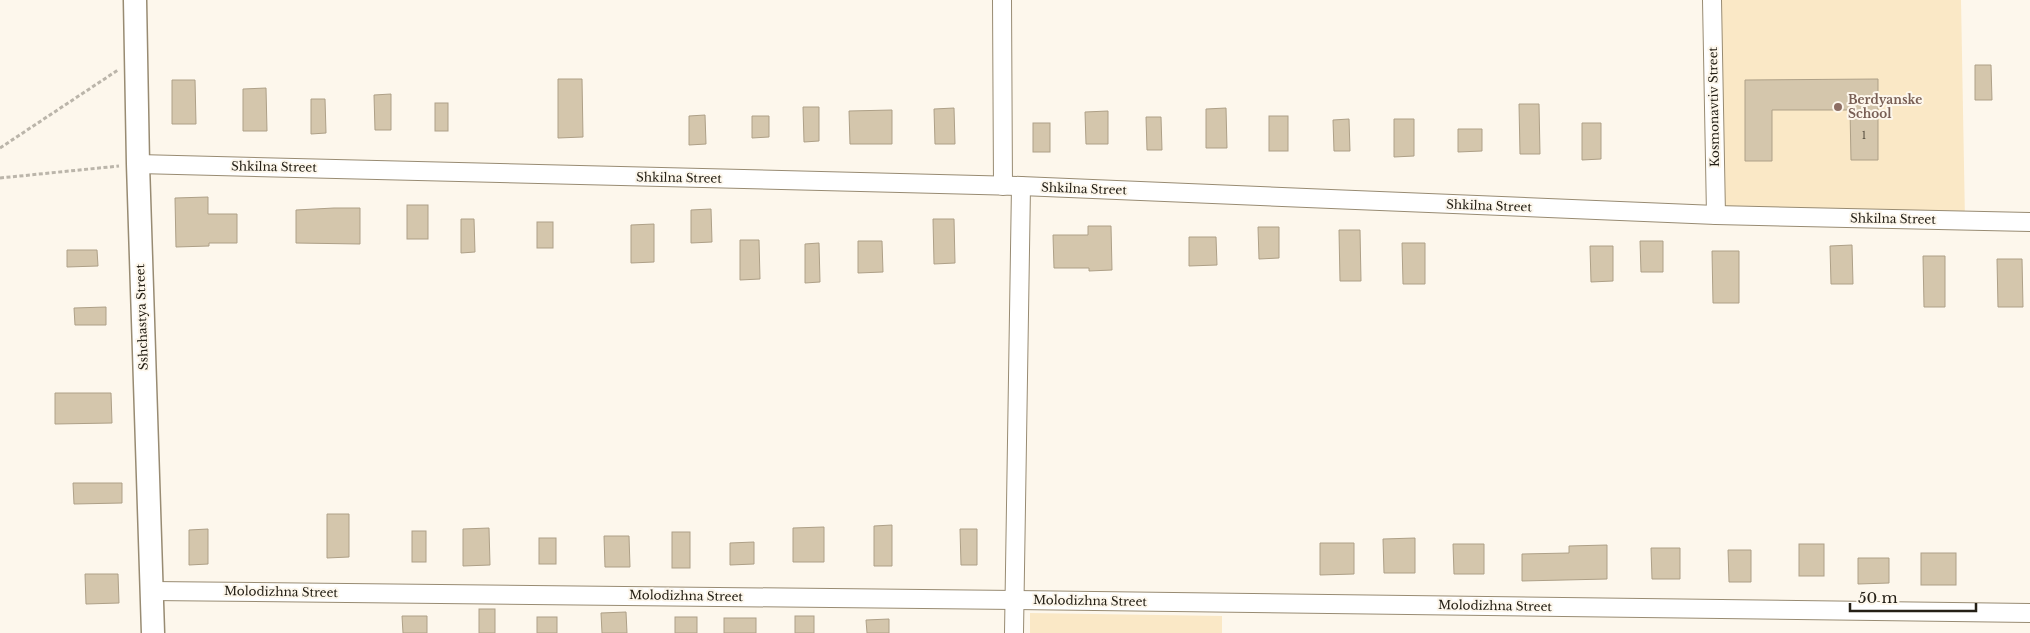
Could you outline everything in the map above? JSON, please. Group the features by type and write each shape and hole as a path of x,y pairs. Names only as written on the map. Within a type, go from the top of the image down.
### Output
{"street":[{"name":"Sshchastya Street","path":"134,0 153,633"},
{"path":"1002,0 1003,186"},
{"name":"Kosmonavtiv Street","path":"1712,0 1716,215"},
{"name":"Shkilna Street","path":"138,164 1021,186 1716,215 2030,222"},
{"path":"1014,633 1021,186"},
{"name":"Molodizhna Street","path":"151,591 2030,613"}],"path":[{"path":"0,148 136,58"},
{"path":"0,178 138,164"}],"shaded area":[{"name":"Berdyanske School","path":"1712,0 1961,0 1965,221 1716,215"},
{"path":"1030,613 1222,616 1222,633 1030,633"}],"building":[{"path":"1975,65 1991,65 1992,100 1975,100"},
{"path":"558,79 582,79 583,137 558,138"},
{"path":"1878,79 1878,160 1851,160 1850,110 1772,110 1772,161 1745,161 1745,80"},
{"path":"172,80 195,80 196,124 172,124"},
{"path":"266,88 267,131 243,131 243,89"},
{"path":"391,94 391,130 375,130 374,95"},
{"path":"311,99 325,99 326,133 311,134"},
{"path":"435,103 448,103 448,131 435,131"},
{"path":"1519,104 1539,104 1540,154 1520,154"},
{"path":"803,107 819,107 819,141 804,142"},
{"path":"954,108 955,144 935,144 934,109"},
{"path":"1226,108 1227,148 1206,148 1206,109"},
{"path":"892,110 892,144 850,144 849,111"},
{"path":"1108,111 1108,144 1086,144 1085,112"},
{"path":"705,115 706,144 689,145 689,116"},
{"path":"752,116 769,116 769,137 752,138"},
{"path":"1269,116 1288,116 1288,151 1269,151"},
{"path":"1146,117 1161,117 1162,150 1147,150"},
{"path":"1349,119 1350,151 1334,151 1333,120"},
{"path":"1394,119 1414,119 1414,156 1394,157"},
{"path":"1033,123 1050,123 1050,152 1033,152"},
{"path":"1582,123 1601,123 1601,159 1582,160"},
{"path":"1458,129 1482,129 1482,151 1458,152"},
{"path":"208,197 208,214 237,214 237,243 209,243 209,246 176,247 175,198"},
{"path":"407,205 428,205 428,239 407,239"},
{"path":"360,208 360,244 296,243 296,210"},
{"path":"711,209 712,242 691,243 691,210"},
{"path":"461,219 474,219 475,252 461,253"},
{"path":"933,219 954,219 955,263 934,264"},
{"path":"537,222 553,222 553,248 537,248"},
{"path":"654,224 654,262 631,263 631,225"},
{"path":"1088,226 1111,226 1112,270 1089,271 1089,268 1054,268 1053,235 1088,235"},
{"path":"1258,227 1279,227 1279,258 1259,259"},
{"path":"1339,230 1360,230 1361,281 1340,281"},
{"path":"1189,237 1216,237 1217,265 1189,266"},
{"path":"740,240 759,240 760,279 740,280"},
{"path":"858,241 882,241 883,272 858,273"},
{"path":"1640,241 1663,241 1663,272 1641,272"},
{"path":"819,243 820,282 805,283 805,244"},
{"path":"1402,243 1425,243 1425,284 1403,284"},
{"path":"1852,245 1853,284 1831,284 1830,246"},
{"path":"1590,246 1613,246 1613,281 1591,282"},
{"path":"67,250 97,250 98,266 67,267"},
{"path":"1712,251 1739,251 1739,303 1713,303"},
{"path":"1923,256 1945,256 1945,307 1924,307"},
{"path":"1997,259 2022,259 2023,307 1998,307"},
{"path":"106,307 106,325 75,325 74,308"},
{"path":"55,393 111,393 112,423 55,424"},
{"path":"73,483 122,483 122,503 74,504"},
{"path":"327,514 349,514 349,557 327,558"},
{"path":"892,525 892,566 874,566 874,526"},
{"path":"824,527 824,562 793,562 793,528"},
{"path":"489,528 490,565 463,566 463,529"},
{"path":"208,529 208,564 189,565 189,530"},
{"path":"960,529 977,529 977,565 961,565"},
{"path":"412,531 426,531 426,562 412,562"},
{"path":"672,532 690,532 690,568 672,568"},
{"path":"604,536 629,536 630,567 605,567"},
{"path":"539,538 556,538 556,564 539,564"},
{"path":"1415,538 1415,573 1384,573 1383,539"},
{"path":"754,542 754,564 730,565 730,543"},
{"path":"1320,543 1354,543 1354,574 1320,575"},
{"path":"1453,544 1484,544 1484,574 1454,574"},
{"path":"1799,544 1824,544 1824,576 1799,576"},
{"path":"1607,545 1607,579 1522,581 1522,554 1569,553 1569,546"},
{"path":"1651,548 1680,548 1680,579 1652,579"},
{"path":"1728,550 1751,550 1751,582 1729,582"},
{"path":"1921,553 1956,553 1956,585 1921,585"},
{"path":"1858,558 1889,558 1889,583 1858,584"},
{"path":"85,574 118,574 119,603 86,604"},
{"path":"479,609 495,609 495,633 479,633"},
{"path":"626,612 627,633 602,633 601,613"},
{"path":"402,616 427,616 427,633 403,633"},
{"path":"795,616 814,616 814,633 795,633"},
{"path":"537,617 557,617 557,633 537,633"},
{"path":"675,617 697,617 697,633 675,633"},
{"path":"724,618 756,618 756,633 724,633"},
{"path":"889,619 889,633 867,633 866,620"}],"place":[{"name":"Berdyanske School","path":"1838,107"}]}
